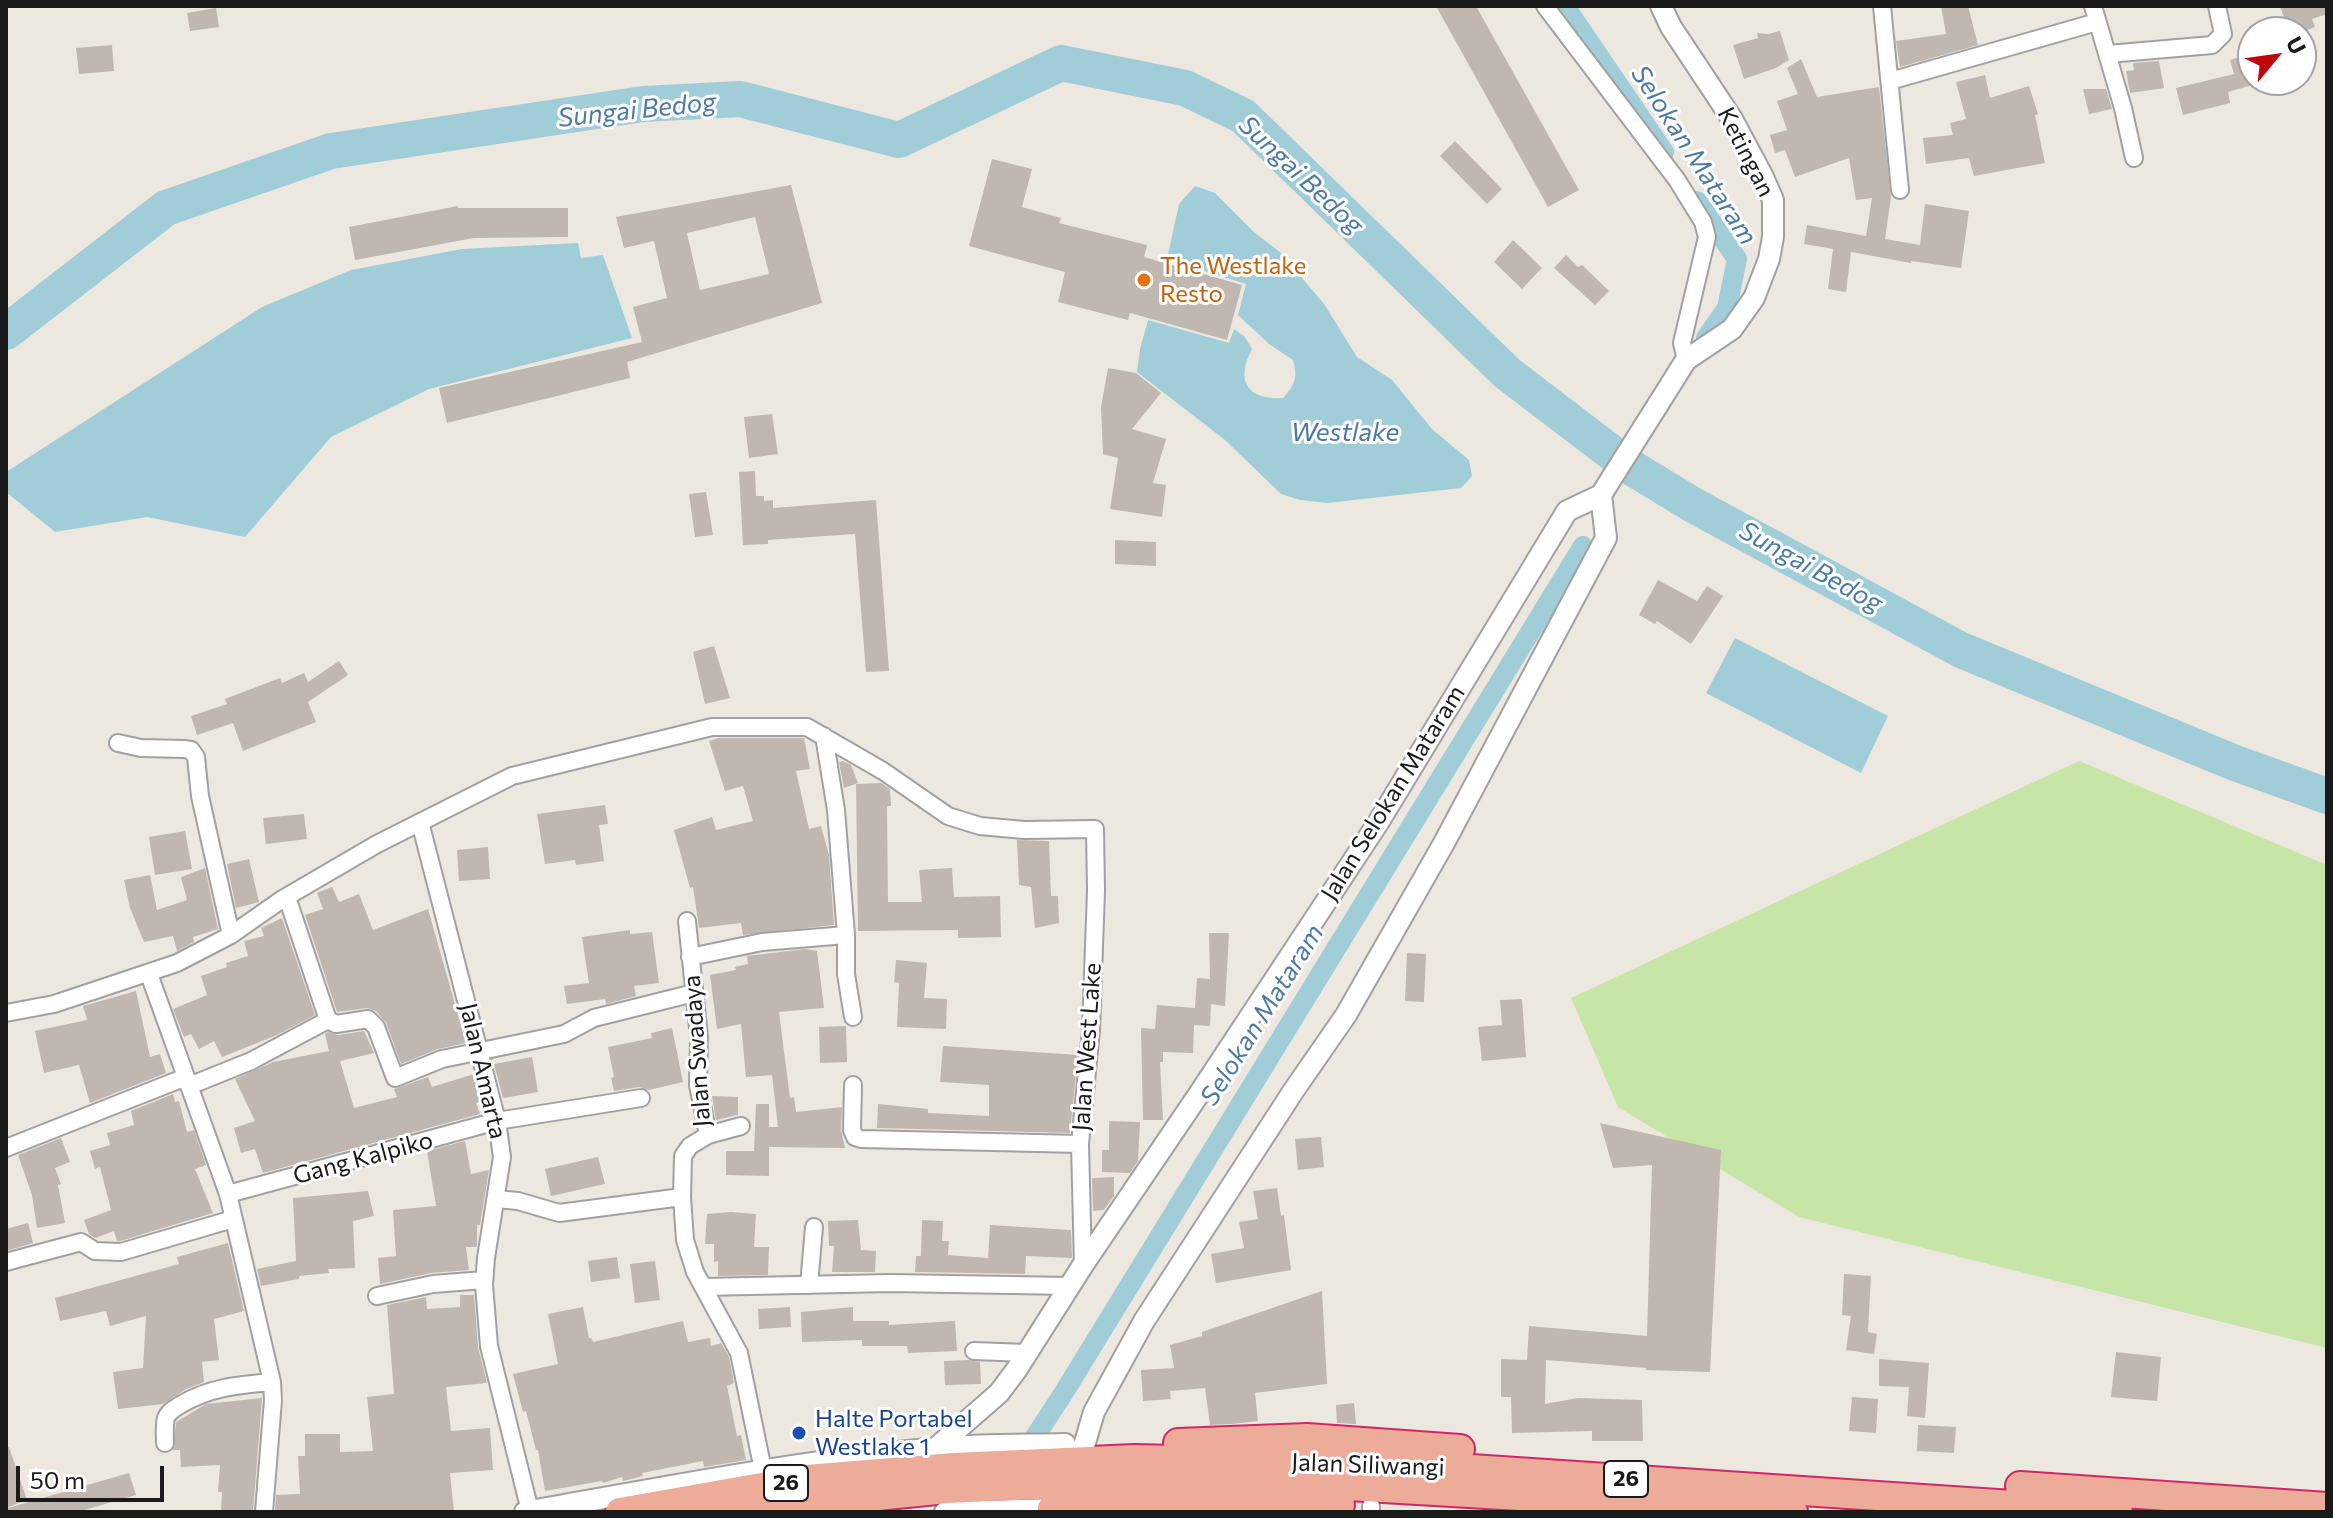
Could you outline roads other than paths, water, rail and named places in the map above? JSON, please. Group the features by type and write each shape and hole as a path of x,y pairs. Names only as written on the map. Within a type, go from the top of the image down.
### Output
{"highway":[{"path":"1075,1445 1307,1438 1741,1479 2068,1489 2327,1507"},
{"name":"Jalan Siliwangi","path":"620,1512 807,1479 945,1479 1351,1461 1526,1485 1793,1512"},
{"name":"Jalan Siliwangi","path":"721,1512 945,1479"},
{"name":"Jalan Siliwangi","path":"1594,1490 1741,1479 2118,1512"},
{"path":"1063,1509 1202,1502 1460,1512"}],"street":[{"path":"945,1479 982,1446 1075,1445 1144,1321 1346,1015 1444,843 1606,538 1606,488 1681,367 1682,343 1707,237 1703,222 1677,180 1545,6"},
{"name":"Ketingan","path":"1661,6 1671,27 1732,119 1773,200 1773,237 1769,259 1754,298 1732,329 1681,367"},
{"path":"1882,6 1900,190"},
{"path":"2108,54 2212,45 2223,34 2217,6"},
{"path":"1890,81 2095,14 2134,158"},
{"name":"Jalan Selokan Mataram","path":"945,1479 1083,1265 1378,823 1550,536 1567,511 1606,488"},
{"path":"6,1013 54,1004 177,963 231,935 287,897 420,822 512,776 712,727 807,727 824,736 836,810 846,974 853,1017"},
{"name":"Jalan West Lake","path":"824,736 883,771 948,816 980,826 1095,829 1091,1030 1080,1144 1083,1265"},
{"path":"118,743 141,748 191,750 196,757 200,796 231,935"},
{"name":"Jalan Amarta","path":"420,822 497,1121 502,1157 484,1280 489,1346 528,1512"},
{"path":"287,897 328,1020 336,1024 368,1019 376,1027 395,1078 442,1059 564,1034 594,1018 694,993"},
{"path":"687,921 690,957"},
{"name":"Jalan Swadaya","path":"763,1470 739,1353 695,1272 685,1240 683,1156 690,1146 708,1135 698,1085 699,1037 690,957 762,942 846,935"},
{"path":"149,974 228,1194 272,1382 264,1512"},
{"path":"6,1148 251,1061 328,1020"},
{"path":"853,1085 852,1130 855,1137 861,1139 1080,1144"},
{"name":"Gang Kalpiko","path":"228,1194 497,1121 641,1098"},
{"path":"708,1135 741,1126"},
{"path":"496,1199 518,1201 559,1213 682,1197"},
{"path":"6,1262 81,1242 95,1251 121,1252 233,1219"},
{"path":"809,1285 814,1227"},
{"path":"377,1296 433,1284 484,1280"},
{"path":"703,1287 891,1283 1071,1286"},
{"path":"974,1351 1027,1353"},
{"path":"165,1443 165,1419 170,1411 184,1403 223,1386 272,1382"},
{"path":"528,1512 763,1470 945,1479 1063,1509"}],"water":[{"name":"Westlake","path":"1195,186 1215,193 1254,232 1281,253 1324,304 1357,357 1392,380 1432,429 1469,460 1472,476 1461,488 1327,503 1281,494 1225,440 1137,372 1148,320 1229,343 1234,329 1244,336 1252,349 1245,379 1253,392 1261,396 1283,398 1294,380 1293,360 1269,344 1238,315 1246,284 1167,259 1179,204"},
{"path":"578,243 581,258 603,255 632,338 429,389 331,437 245,537 147,517 55,532 6,492 6,472 262,307 351,270 462,249"},
{"path":"1735,638 1888,716 1861,773 1706,693"}],"waterway":[{"name":"Selokan Mataram","path":"1565,6 1664,152"},
{"name":"Sungai Bedog","path":"6,332 166,208 331,151 643,104 740,99 899,140 1061,63 1185,88 1243,116 1507,373 1629,466 1693,505 1961,650 2235,763 2327,796"},
{"name":"Selokan Mataram","path":"1697,201 1737,259 1727,308 1706,338"},
{"name":"Selokan Mataram","path":"1023,1455 1583,546"}],"place":[{"name":"The Westlake Resto","path":"1144,280"},
{"name":"Halte Portabel Westlake 1","path":"799,1433"}]}
